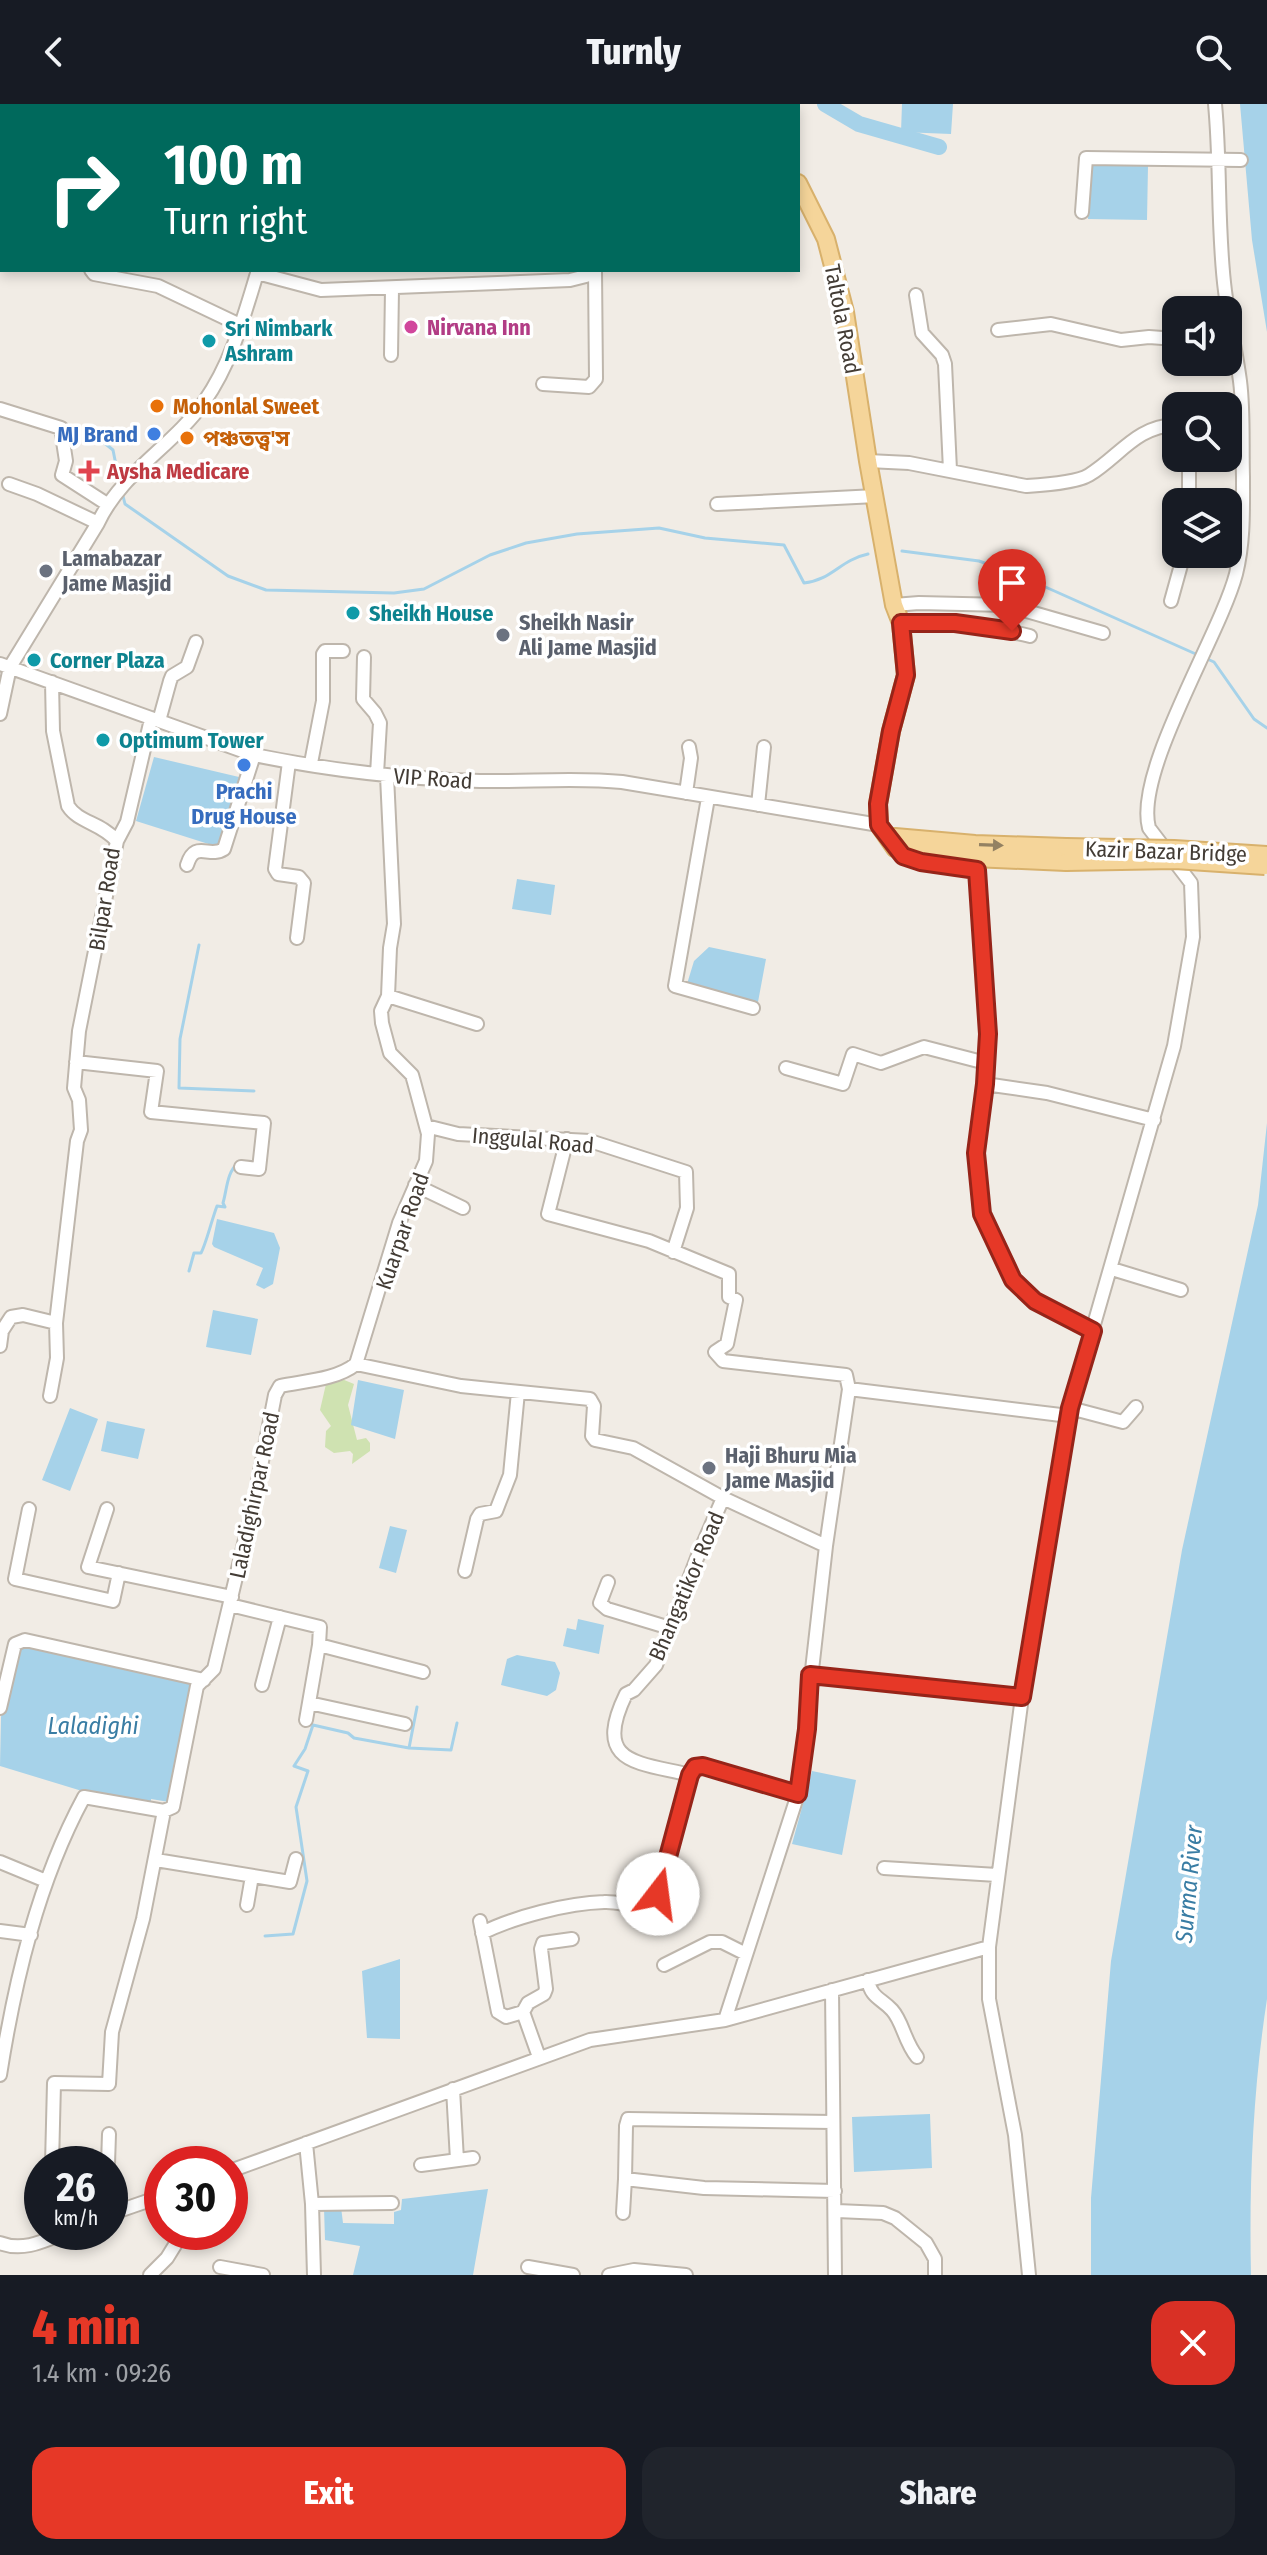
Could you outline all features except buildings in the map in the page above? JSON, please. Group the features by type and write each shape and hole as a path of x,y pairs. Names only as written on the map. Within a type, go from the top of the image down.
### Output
{"main road":[{"name":"Taltola Road","path":"800,187 826,239 845,312 868,461 894,605 901,623 906,675 878,804 886,836"},
{"path":"886,836 973,858 1066,854"},
{"name":"Kazir Bazar Bridge","path":"1066,854 1174,849 1267,855"},
{"name":"Kazir Bazar Bridge","path":"1066,854 1267,866"}],"street":[{"path":"539,104 555,104"},
{"path":"1215,104 1225,296"},
{"path":"1082,212 1086,158 1241,160"},
{"path":"92,272 158,286 242,326"},
{"path":"0,714 5,666 98,523 107,503 203,404 223,371 242,326 258,272"},
{"path":"261,272 321,290 570,280 591,272"},
{"path":"543,384 589,387 596,379 594,272"},
{"path":"391,355 392,289"},
{"path":"916,295 922,333 942,355 945,364 950,470"},
{"path":"998,330 1051,324 1121,340 1162,338"},
{"path":"0,409 61,428 66,461 62,475 107,503"},
{"path":"868,461 950,470 1026,486 1089,475 1140,435 1162,426"},
{"path":"1029,2275 1015,2135 989,1999 989,1947 997,1875 1022,1697 1070,1412 1174,1046 1193,937 1191,883 1149,828 1147,804 1158,761 1236,573 1243,525 1242,437"},
{"path":"9,484 98,523"},
{"path":"717,504 876,496"},
{"path":"1171,601 1180,568"},
{"path":"894,605 1006,605 1103,633"},
{"path":"901,623 955,623 993,627 1030,636"},
{"path":"117,841 127,822 155,720 170,681 172,676 187,667 196,642"},
{"path":"311,763 323,701 323,654 325,651 343,651"},
{"name":"Kuarpar Road","path":"356,1364 399,1223 426,1161 426,1126 412,1075 394,1060 386,1044 381,1011 388,996 394,911 380,723 363,699 364,657"},
{"name":"VIP Road","path":"5,666 254,755 382,775 485,781 601,780 686,793 758,805 886,836 903,856 921,862 977,870 988,1034 986,1063"},
{"name":"Bilpar Road","path":"50,1396 57,1358 56,1323 77,1141 81,1130 79,1100 74,1088 79,1031 117,841 107,830 76,816 68,806 53,731 52,682"},
{"path":"686,793 691,758 689,747"},
{"path":"758,805 764,747"},
{"path":"187,865 193,853 217,853 224,849 254,755"},
{"path":"289,762 276,872 304,881 303,912 299,916 297,938"},
{"path":"708,798 675,986 753,1008"},
{"path":"388,996 477,1024"},
{"path":"786,1068 843,1084 853,1054 881,1063 924,1047 986,1063 976,1153 982,1214 1013,1280 1035,1301 1093,1331"},
{"path":"76,1062 157,1071 151,1112 264,1123 259,1169 241,1167"},
{"path":"985,1084 1047,1093 1154,1120"},
{"name":"Inggulal Road","path":"426,1126 458,1134 590,1141 686,1172 687,1208 673,1252"},
{"path":"567,1139 548,1214 649,1241 729,1274 729,1297 736,1300 727,1344 715,1352 723,1361 846,1375 849,1389 826,1546 798,1794 725,2020"},
{"path":"415,1185 463,1208"},
{"path":"1112,1269 1181,1290"},
{"path":"0,1346 2,1331 11,1317 23,1315 56,1323"},
{"path":"356,1364 461,1386 590,1399 594,1406 592,1436 595,1440 633,1448 723,1498 826,1546"},
{"name":"Laladighirpar Road","path":"164,1811 173,1807 197,1686 214,1669 275,1395 280,1386 321,1378 345,1371 356,1364"},
{"path":"849,1389 1070,1412 1123,1422 1136,1407"},
{"path":"465,1571 477,1519 480,1514 496,1511 510,1475 518,1392"},
{"name":"Bhangatikor Road","path":"690,1775 629,1760 620,1754 614,1738 620,1705 626,1694 634,1690 656,1665 723,1498"},
{"path":"29,1509 15,1579 113,1601 119,1573"},
{"path":"107,1509 88,1567 231,1601 320,1627 306,1720"},
{"path":"608,1582 600,1603 607,1609 670,1628"},
{"path":"262,1685 280,1617"},
{"path":"0,1708 15,1644 25,1640 204,1680"},
{"path":"319,1645 423,1672"},
{"path":"810,1675 1022,1697"},
{"path":"309,1703 405,1724"},
{"path":"572,1939 543,1943 544,1994 528,2003 523,2012 506,2017 498,2012 481,1927 605,1901 644,1907 654,1904 690,1775 695,1767 703,1766 798,1794"},
{"path":"0,2075 11,2007 46,1881 84,1797 164,1811 143,1919 112,2032 109,2084 54,2083 52,2146"},
{"path":"156,1860 290,1882 296,1859"},
{"path":"0,1862 46,1881"},
{"path":"884,1868 997,1875"},
{"path":"247,1905 252,1876"},
{"path":"0,1931 31,1935"},
{"path":"664,1965 710,1942 722,1942 746,1954"},
{"path":"248,2164 590,2040 725,2020 989,1947"},
{"path":"868,1980 873,1996 892,2010 907,2045 917,2057"},
{"path":"832,1990 837,2211 835,2275"},
{"path":"523,2012 539,2057"},
{"path":"453,2089 457,2160"},
{"path":"623,2213 628,2119 833,2122"},
{"path":"109,2134 109,2146"},
{"path":"306,2143 314,2275"},
{"path":"421,2165 473,2158"},
{"path":"625,2179 704,2188 835,2191"},
{"path":"312,2204 392,2203"},
{"path":"837,2211 883,2213 895,2218 926,2243 935,2259 935,2275"},
{"path":"0,2243 11,2247 24,2246"},
{"path":"150,2275 172,2250"},
{"path":"220,2267 263,2275"},
{"path":"528,2267 573,2275"},
{"path":"609,2275 634,2270 686,2275"}],"green space":[{"path":"337,1377 354,1384 348,1405 357,1440 366,1438 370,1443 370,1451 352,1464 353,1454 350,1451 334,1453 325,1447 326,1431 331,1426 320,1410 326,1384"}],"water":[{"path":"902,104 953,104 951,134 901,132"},
{"path":"1240,104 1267,104 1267,332 1252,240"},
{"path":"1088,159 1148,166 1147,220 1088,219"},
{"path":"154,757 239,777 218,847 136,821"},
{"path":"517,879 555,885 551,915 512,909"},
{"path":"709,947 766,959 758,1002 687,984 694,961"},
{"name":"Surma River","path":"1267,1123 1267,1999 1253,2136 1251,2275 1091,2275 1091,2198 1111,1961 1182,1550 1258,1205"},
{"path":"217,1219 274,1233 280,1248 273,1284 264,1289 256,1285 263,1268 214,1247"},
{"path":"213,1310 258,1319 251,1355 206,1347"},
{"path":"358,1380 404,1390 395,1439 351,1425"},
{"path":"70,1408 98,1419 70,1491 42,1480"},
{"path":"107,1421 145,1429 138,1459 101,1451"},
{"path":"390,1526 407,1530 396,1573 379,1568"},
{"path":"578,1619 604,1625 599,1654 563,1646 567,1628 576,1630"},
{"name":"Laladighi","path":"25,1643 192,1683 169,1802 151,1799 151,1804 82,1791 0,1766 1,1717 18,1647"},
{"path":"517,1655 555,1662 560,1673 556,1690 547,1696 501,1685 507,1659"},
{"path":"812,1771 856,1780 842,1855 792,1844"},
{"path":"400,1959 400,2039 367,2038 362,1971"},
{"path":"930,2114 932,2168 854,2172 852,2117"},
{"path":"488,2189 473,2275 353,2275 360,2246 325,2240 324,2208 341,2207 343,2223 394,2224 394,2212 401,2210 402,2199"}],"waterway":[{"path":"825,104 859,124 939,147"},
{"path":"97,437 113,450 120,485"},
{"path":"122,492 125,504 228,576 266,590 394,593 424,589 490,555 526,543 577,534 659,528 705,538 784,545 804,583 822,578 868,554"},
{"path":"902,551 979,561 1023,577 1198,655"},
{"path":"1205,658 1214,662 1254,719 1267,728"},
{"path":"199,945 180,1039 179,1088 254,1091"},
{"path":"189,1271 194,1253 201,1253 203,1249 217,1206 225,1207 223,1203 228,1181 238,1163"},
{"path":"417,1707 409,1748 451,1750 457,1723"},
{"path":"265,1936 293,1934 307,1881 296,1807 308,1771 294,1766 305,1749 313,1725 348,1733 354,1738 409,1748"}],"place":[{"name":"Nirvana Inn","path":"411,327"},
{"name":"Sri Nimbark Ashram","path":"209,341"},
{"name":"Mohonlal Sweet","path":"157,406"},
{"name":"MJ Brand","path":"154,434"},
{"name":"পঞ্চতত্ত্ব'স","path":"187,438"},
{"name":"Aysha Medicare","path":"89,471"},
{"name":"Lamabazar Jame Masjid","path":"46,571"},
{"name":"Sheikh House","path":"353,613"},
{"name":"Sheikh Nasir Ali Jame Masjid","path":"503,635"},
{"name":"Corner Plaza","path":"34,660"},
{"name":"Optimum Tower","path":"103,740"},
{"name":"Prachi Drug House","path":"244,765"},
{"name":"Haji Bhuru Mia Jame Masjid","path":"709,1468"}],"route":[{"path":"658,1894 690,1775 695,1767 703,1766 798,1794 810,1700 810,1675 1022,1697 1070,1408 1093,1331 1035,1301 1013,1280 982,1214 976,1153 988,1034 977,870 921,862 903,856 879,825 878,804 891,731 906,675 901,623 955,623 1012,631"}]}
